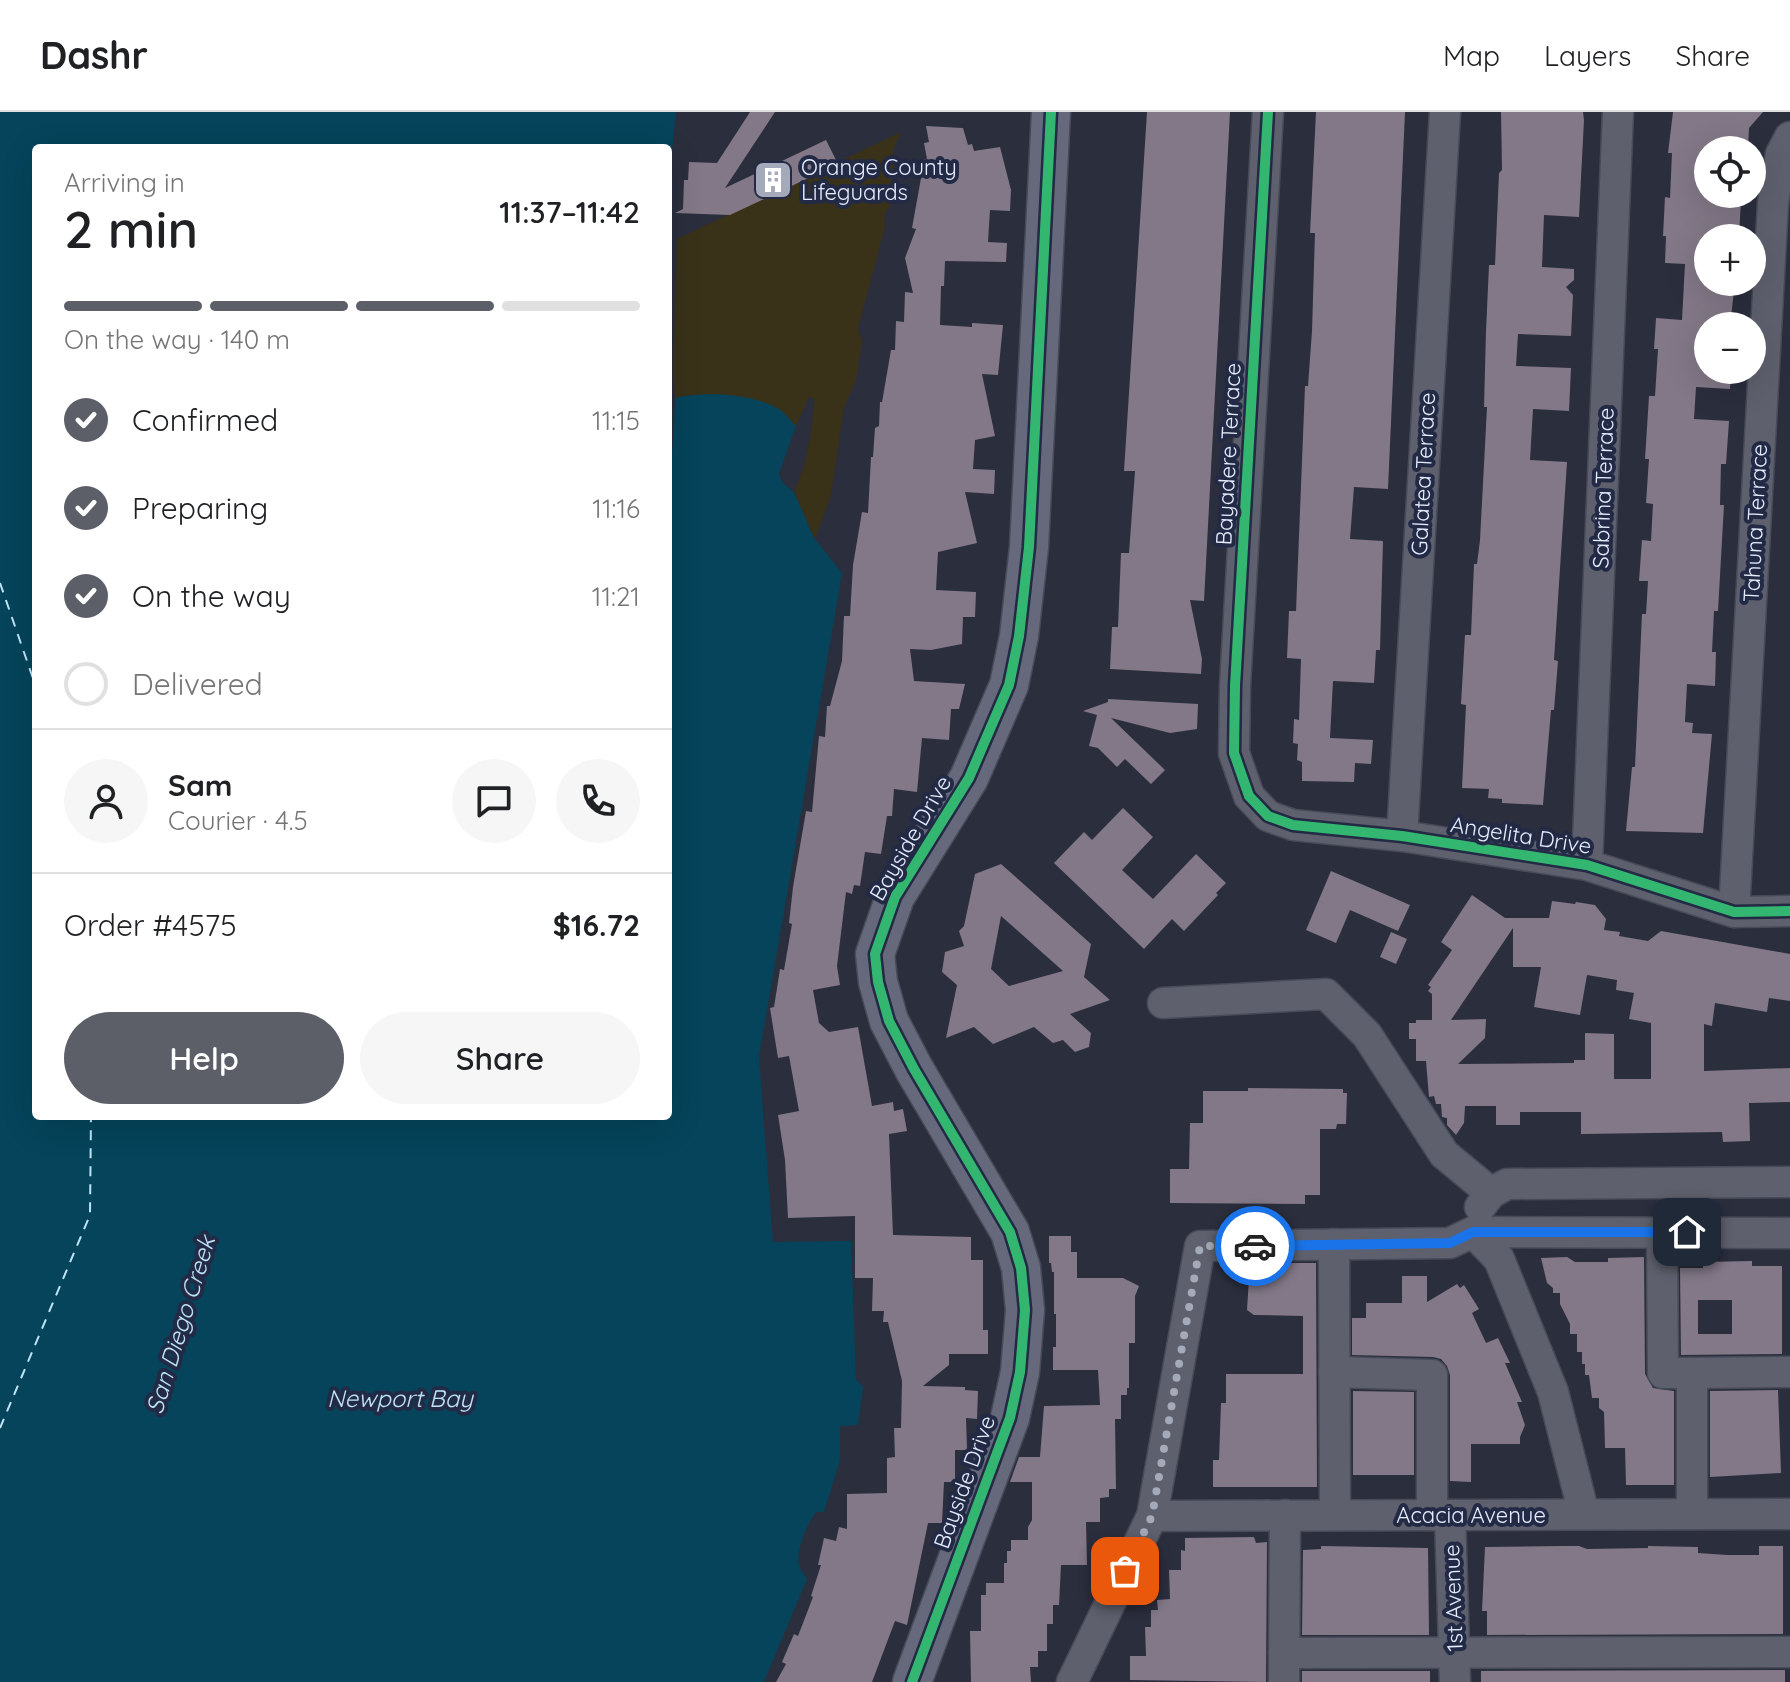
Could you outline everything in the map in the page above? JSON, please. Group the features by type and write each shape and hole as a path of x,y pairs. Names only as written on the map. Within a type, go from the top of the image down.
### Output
{"main road":[{"name":"Bayside Drive","path":"912,1682 1010,1418 1020,1372 1025,1310 1021,1268 1010,1232 889,1021 878,982 875,954 895,897 981,754 1011,673 1019,636 1029,547 1051,112"}],"street":[{"name":"Bayadere Terrace","path":"1249,796 1234,753 1235,700 1268,112"},
{"name":"Galatea Terrace","path":"1402,836 1445,112"},
{"name":"Sabrina Terrace","path":"1587,865 1618,112"},
{"name":"Tahuna Terrace","path":"1734,912 1773,203 1781,154 1790,137"},
{"name":"Angelita Drive","path":"1249,796 1268,816 1293,825 1402,836 1587,865 1734,912 1790,911"},
{"path":"1163,1003 1326,994 1367,1035 1444,1154 1491,1193"},
{"path":"1473,1232 1477,1212 1491,1193 1507,1184 1790,1182"},
{"path":"1473,1232 1499,1259 1553,1392 1584,1514"},
{"path":"1072,1682 1152,1516 1200,1246 1450,1243 1473,1232 1790,1233"},
{"path":"1662,1232 1663,1373 1790,1372"},
{"path":"1334,1244 1335,1515"},
{"name":"1st Avenue","path":"1334,1372 1432,1375 1455,1668"},
{"path":"1692,1373 1692,1514"},
{"name":"Acacia Avenue","path":"1152,1516 1790,1514"},
{"path":"1285,1515 1284,1667 1455,1668 1790,1652"}],"sand":[{"path":"901,132 893,150 894,199 884,215 885,227 858,328 862,342 856,381 844,407 831,495 815,539 794,492 808,446 814,399 809,397 796,426 783,412 690,395 675,398 677,239"}],"water":[{"name":"Newport Bay","path":"0,112 676,112 672,151 672,144 32,144 32,1120 672,1120 672,455 675,398 730,395 760,401 783,412 796,426 779,474 783,483 794,492 814,538 842,573 759,1057 773,1242 851,1241 856,1379 863,1387 858,1425 840,1426 840,1460 824,1512 816,1512 812,1517 800,1547 800,1569 807,1579 764,1682 0,1682"}],"pier":[{"path":"675,394 672,454 672,397"},
{"path":"798,422 800,427 783,474 786,481 796,488 794,492 783,483 779,474"}],"building":[{"path":"750,112 775,112 725,188 826,140 838,164 730,215 675,213 683,209 684,180 688,180 689,162 717,163"},
{"path":"1147,112 1230,112 1204,601 1190,600 1202,659 1201,674 1110,669 1112,627 1118,627 1121,553 1129,553 1135,471 1124,471"},
{"path":"1316,112 1405,112 1388,489 1354,487 1350,539 1383,541 1380,650 1376,650 1374,683 1333,681 1330,738 1373,740 1371,764 1355,763 1354,782 1302,781 1302,762 1297,760 1298,744 1293,743 1294,719 1299,720 1301,659 1287,658 1289,611 1296,611 1305,386 1308,386 1312,331 1315,233 1310,233"},
{"path":"1501,112 1583,112 1584,120 1579,217 1544,215 1542,267 1574,269 1574,280 1566,287 1573,295 1571,336 1518,334 1516,366 1571,368 1569,411 1533,409 1530,460 1567,462 1554,660 1558,661 1543,805 1502,803 1502,799 1488,798 1489,789 1462,788 1466,705 1461,704 1465,635 1471,635 1474,564 1477,564 1480,540 1487,407 1484,407 1489,265 1495,265 1499,173 1502,170"},
{"path":"1673,112 1763,112 1749,128 1749,136 1694,136 1694,208 1741,208 1740,224 1694,224 1694,296 1733,296 1732,312 1694,312 1694,384 1730,384 1730,389 1696,387 1694,419 1729,421 1726,464 1721,464 1720,505 1724,505 1718,611 1714,611 1712,652 1716,652 1715,686 1687,684 1685,722 1693,723 1692,733 1712,734 1703,833 1626,831 1632,767 1635,767 1642,614 1646,614 1648,581 1639,581 1642,540 1651,541 1653,504 1646,503 1649,459 1645,459 1649,396 1655,396 1656,318 1682,320 1685,264 1665,263 1665,197 1670,198 1672,153 1668,153"},
{"path":"926,126 963,128 968,145 972,144 974,151 1000,147 1011,190 1010,211 990,210 988,242 1007,243 1006,262 945,261 944,286 941,286 940,325 1003,325 998,375 982,374 995,436 975,440 973,469 995,470 994,494 965,492 977,543 938,552 936,590 976,592 975,617 963,617 962,644 931,650 910,649 914,681 965,684 959,709 951,709 949,740 922,738 917,792 894,789 892,816 887,816 881,854 865,852 860,886 854,885 852,894 846,892 837,966 840,985 813,990 819,1023 829,1032 858,1027 872,1106 893,1102 894,1111 903,1109 907,1131 889,1134 893,1235 971,1237 971,1260 983,1260 983,1330 988,1330 988,1354 949,1354 949,1365 923,1386 965,1387 965,1390 978,1391 977,1419 966,1418 967,1450 955,1450 955,1482 944,1482 942,1523 928,1523 907,1625 895,1621 872,1682 776,1682 786,1664 782,1662 794,1634 798,1636 813,1597 824,1538 836,1541 839,1527 847,1529 847,1494 887,1493 887,1458 895,1457 894,1428 901,1428 902,1381 888,1322 883,1322 884,1311 872,1311 873,1278 855,1278 855,1216 788,1218 785,1160 778,1115 799,1111 789,1056 778,1058 770,1008 774,1007 780,969 784,970 792,924 789,923 793,887 806,811 812,812 819,736 825,737 827,706 830,706 842,661 844,616 850,616 853,565 862,512 868,513 875,428 879,426 880,402 891,350 895,350 896,321 904,322 905,292 913,293 905,258 916,229 912,228 923,167 921,160 927,159 924,143 929,142"},
{"path":"1108,699 1198,704 1197,729 1170,733 1111,718 1165,770 1151,784 1125,759 1117,767 1098,748 1089,746 1097,715 1083,711 1108,702"},
{"path":"1123,808 1153,837 1122,870 1153,899 1196,854 1226,883 1184,931 1172,919 1144,949 1054,863 1084,832 1092,840"},
{"path":"1001,864 1091,944 1084,977 1110,1000 1070,1014 1091,1033 1089,1047 1075,1052 1063,1040 1053,1043 1034,1027 993,1044 974,1027 946,1038 957,985 942,972 945,952 964,946 959,931 964,926 975,874","holes":["1001,916 1063,971 1009,986 991,969"]},
{"path":"1331,871 1410,905 1398,931 1350,910 1336,943 1306,930"},
{"path":"1472,895 1505,918 1549,918 1552,901 1576,902 1595,905 1606,919 1604,930 1620,932 1619,936 1648,941 1661,931 1790,954 1790,1001 1769,998 1767,1012 1715,1003 1712,1026 1704,1024 1704,1071 1790,1068 1790,1102 1749,1103 1750,1141 1723,1142 1722,1132 1581,1134 1581,1112 1520,1112 1520,1125 1496,1125 1496,1106 1465,1106 1464,1123 1456,1135 1447,1125 1447,1118 1442,1117 1441,1104 1436,1104 1434,1096 1429,1097 1426,1061 1416,1061 1416,1039 1409,1039 1409,1023 1432,1020 1432,994 1428,991 1431,987 1428,985 1452,950 1441,942","holes":["1513,928 1513,967 1541,967 1534,1007 1580,1015 1587,975 1617,980 1616,990 1634,993 1629,1019 1651,1023 1651,1079 1614,1079 1614,1034 1585,1033 1585,1060 1574,1060 1574,1063 1458,1064 1485,1038 1486,1019 1451,1020"]},
{"path":"1391,932 1407,939 1396,964 1380,957"},
{"path":"1248,1088 1343,1089 1343,1093 1347,1093 1346,1124 1337,1124 1336,1129 1320,1129 1320,1195 1305,1195 1305,1204 1170,1203 1170,1169 1189,1169 1190,1123 1203,1123 1203,1091 1248,1091"},
{"path":"1049,1236 1071,1236 1071,1252 1077,1252 1077,1278 1123,1278 1139,1286 1135,1296 1135,1343 1129,1343 1129,1388 1127,1395 1121,1395 1121,1419 1115,1419 1116,1489 1109,1489 1109,1497 1100,1498 1100,1522 1086,1522 1087,1565 1061,1565 1059,1605 1053,1605 1053,1624 1047,1624 1047,1651 1038,1651 1038,1667 1030,1667 1031,1682 971,1682 970,1631 981,1631 981,1595 986,1595 986,1583 1004,1583 1004,1563 1007,1563 1007,1551 1011,1551 1011,1540 1028,1540 1028,1527 1032,1520 1032,1482 1010,1482 1019,1457 1040,1457 1044,1406 1100,1405 1098,1370 1053,1370 1056,1314 1054,1272 1049,1263"},
{"path":"1567,1257 1575,1262 1608,1262 1608,1258 1644,1257 1645,1374 1653,1388 1674,1391 1674,1485 1626,1485 1625,1448 1605,1448 1604,1412 1599,1408 1599,1398 1592,1398 1589,1375 1585,1375 1585,1364 1582,1364 1582,1352 1577,1352 1577,1334 1570,1334 1570,1324 1560,1304 1560,1293 1553,1293 1553,1288 1547,1283 1541,1258"},
{"path":"1752,1261 1752,1266 1782,1266 1782,1354 1681,1355 1680,1268 1703,1268 1703,1262","holes":["1698,1300 1732,1300 1732,1334 1698,1334"]},
{"path":"1250,1263 1316,1263 1317,1487 1213,1487 1213,1460 1219,1460 1221,1403 1226,1403 1226,1374 1303,1374 1303,1316 1254,1315 1247,1310"},
{"path":"1402,1276 1427,1276 1427,1302 1457,1284 1460,1288 1464,1285 1479,1309 1472,1313 1486,1343 1498,1338 1510,1363 1505,1363 1522,1402 1517,1402 1525,1425 1520,1444 1471,1444 1471,1482 1450,1481 1450,1375 1441,1359 1352,1355 1352,1318 1366,1318 1366,1303 1402,1303"},
{"path":"1778,1390 1781,1473 1710,1477 1710,1391"},
{"path":"1353,1391 1414,1392 1414,1475 1353,1475"},
{"path":"1254,1537 1256,1543 1267,1542 1266,1682 1130,1680 1130,1656 1146,1656 1145,1627 1151,1627 1151,1610 1158,1610 1157,1600 1170,1599 1169,1570 1181,1570 1181,1550 1185,1551 1185,1538"},
{"path":"1321,1546 1428,1548 1429,1635 1302,1635 1303,1550 1321,1549"},
{"path":"1579,1546 1587,1549 1698,1547 1698,1553 1759,1555 1759,1546 1783,1546 1783,1634 1487,1635 1487,1611 1482,1611 1485,1547"},
{"path":"1785,1670 1785,1682 1481,1682 1481,1671"},
{"path":"1302,1671 1430,1671 1430,1682 1302,1682"}],"ferry route":[{"path":"0,583 32,675"},
{"path":"0,1428 90,1215 91,1120"}],"cycle path":[{"path":"912,1682 1010,1418 1020,1372 1025,1310 1021,1268 1010,1232 889,1021 878,982 875,954 895,897 969,778 1009,685 1019,636 1029,547 1051,112"},
{"path":"1268,112 1235,686 1234,753 1249,796 1268,816 1293,825 1402,836 1587,865 1734,912 1790,911"}],"way so far":[{"path":"1125,1571 1152,1516 1200,1246 1255,1246"}],"place":[{"name":"Orange County Lifeguards","path":"773,180"}],"route":[{"path":"1255,1246 1450,1243 1473,1232 1687,1232"}],"water label":[{"name":"San Diego Creek","path":"181,1325"}]}
